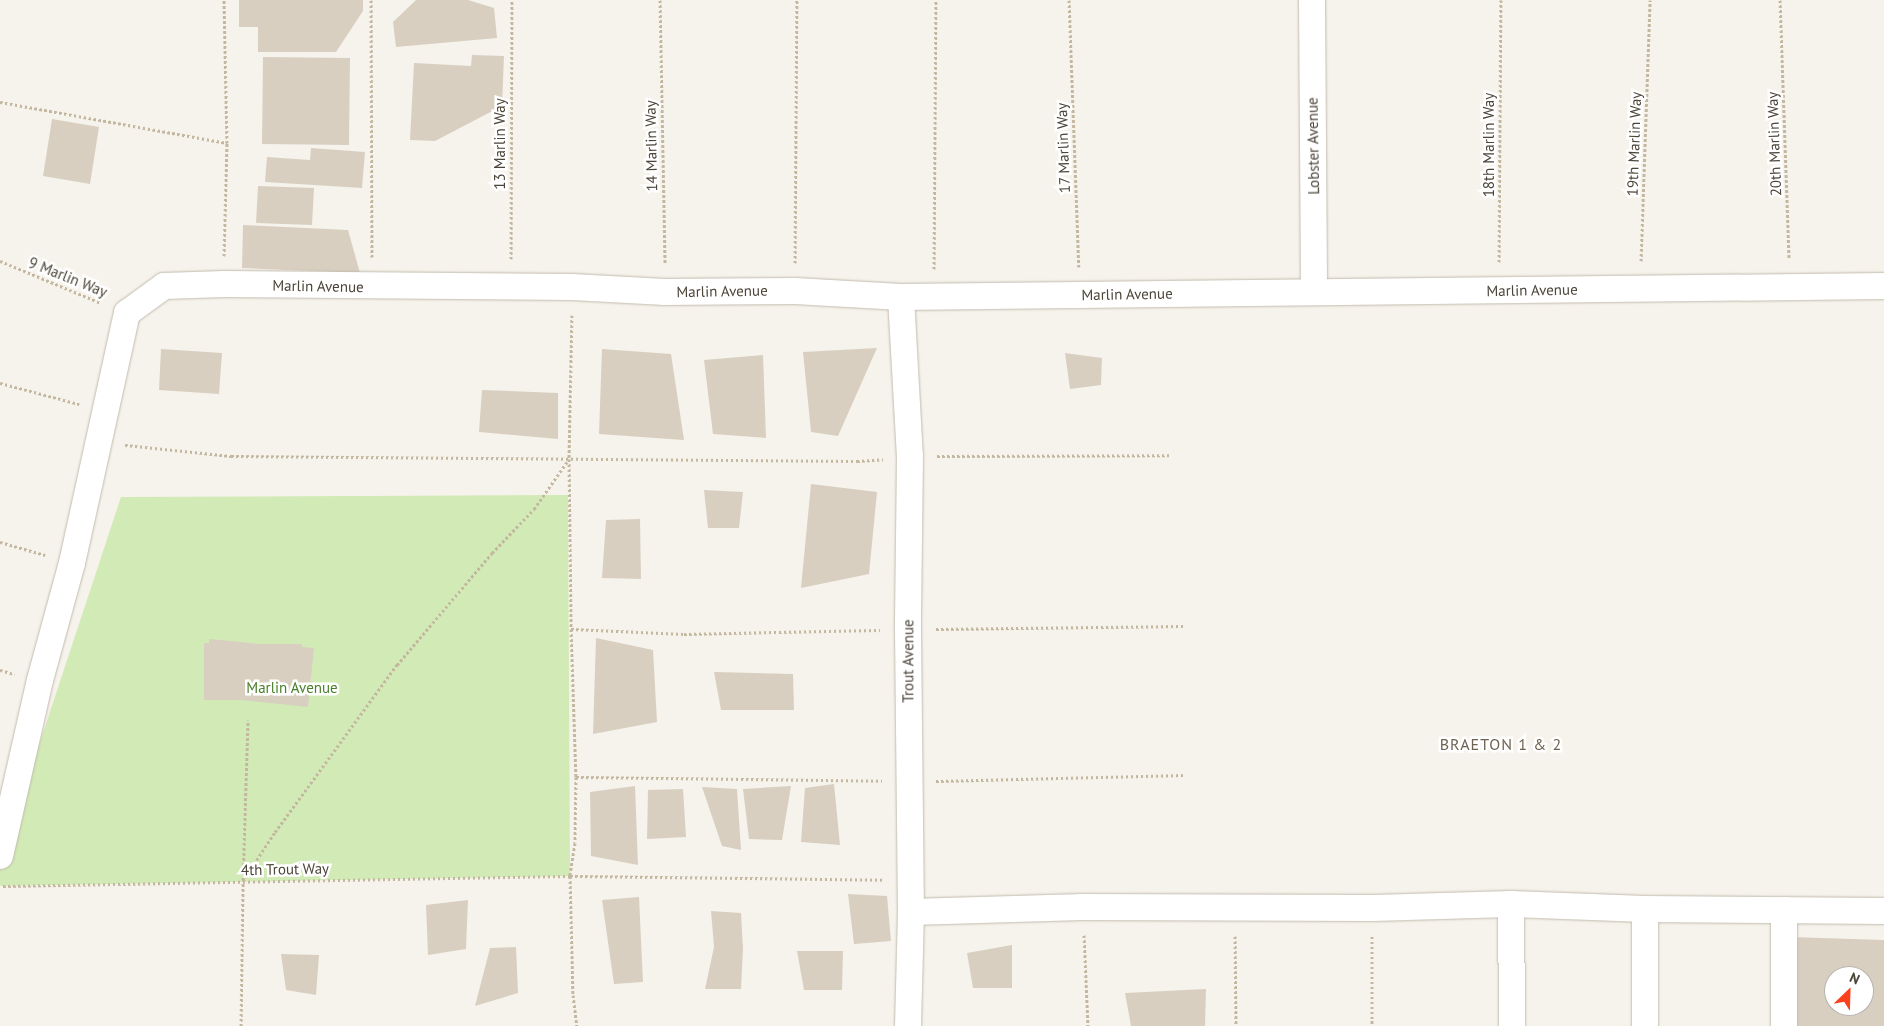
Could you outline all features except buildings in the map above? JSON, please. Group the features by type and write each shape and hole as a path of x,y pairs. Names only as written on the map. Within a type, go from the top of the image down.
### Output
{"street":[{"name":"Lobster Avenue","path":"1312,0 1314,292"},
{"name":"Marlin Avenue","path":"127,313 164,286 224,284 372,287 572,287 665,292 795,291 901,297 1884,286"},
{"name":"Trout Avenue","path":"901,297 910,456 908,630 911,912 908,1026"},
{"path":"0,856 40,680 72,563 127,313"},
{"path":"911,912 1083,907 1372,908 1511,904 1645,909 1884,911"},
{"path":"1511,904 1512,1026"},
{"path":"1645,909 1645,1026"},
{"path":"1784,910 1784,1026"}],"path":[{"path":"224,0 227,143 224,284"},
{"path":"371,0 372,287"},
{"name":"13 Marlin Way","path":"511,287 512,0"},
{"name":"14 Marlin Way","path":"660,0 665,292"},
{"path":"795,291 797,0"},
{"path":"934,297 936,0"},
{"name":"17 Marlin Way","path":"1069,0 1080,295"},
{"name":"18th Marlin Way","path":"1499,290 1501,0"},
{"name":"19th Marlin Way","path":"1640,289 1650,0"},
{"name":"20th Marlin Way","path":"1780,0 1790,287"},
{"path":"0,102 227,143"},
{"name":"9 Marlin Way","path":"0,261 127,313"},
{"path":"572,287 571,629 576,777 575,843 570,876 573,995 577,1026"},
{"path":"0,383 104,411"},
{"path":"97,443 231,456 858,461 910,456 1169,455"},
{"path":"243,881 275,832 398,665 492,553 534,509 570,459"},
{"path":"0,542 72,563"},
{"path":"571,629 684,634 1184,626"},
{"path":"241,1026 248,720"},
{"name":"4th Trout Way","path":"0,886 570,876 910,880"},
{"path":"1083,907 1088,1026"},
{"path":"1235,908 1236,1026"},
{"path":"1372,908 1372,1026"}],"green space":[{"name":"Marlin Avenue","path":"568,495 570,876 0,886 0,863 121,497"}],"district":[{"name":"BRAETON 1 & 2","path":"1501,744"}]}
